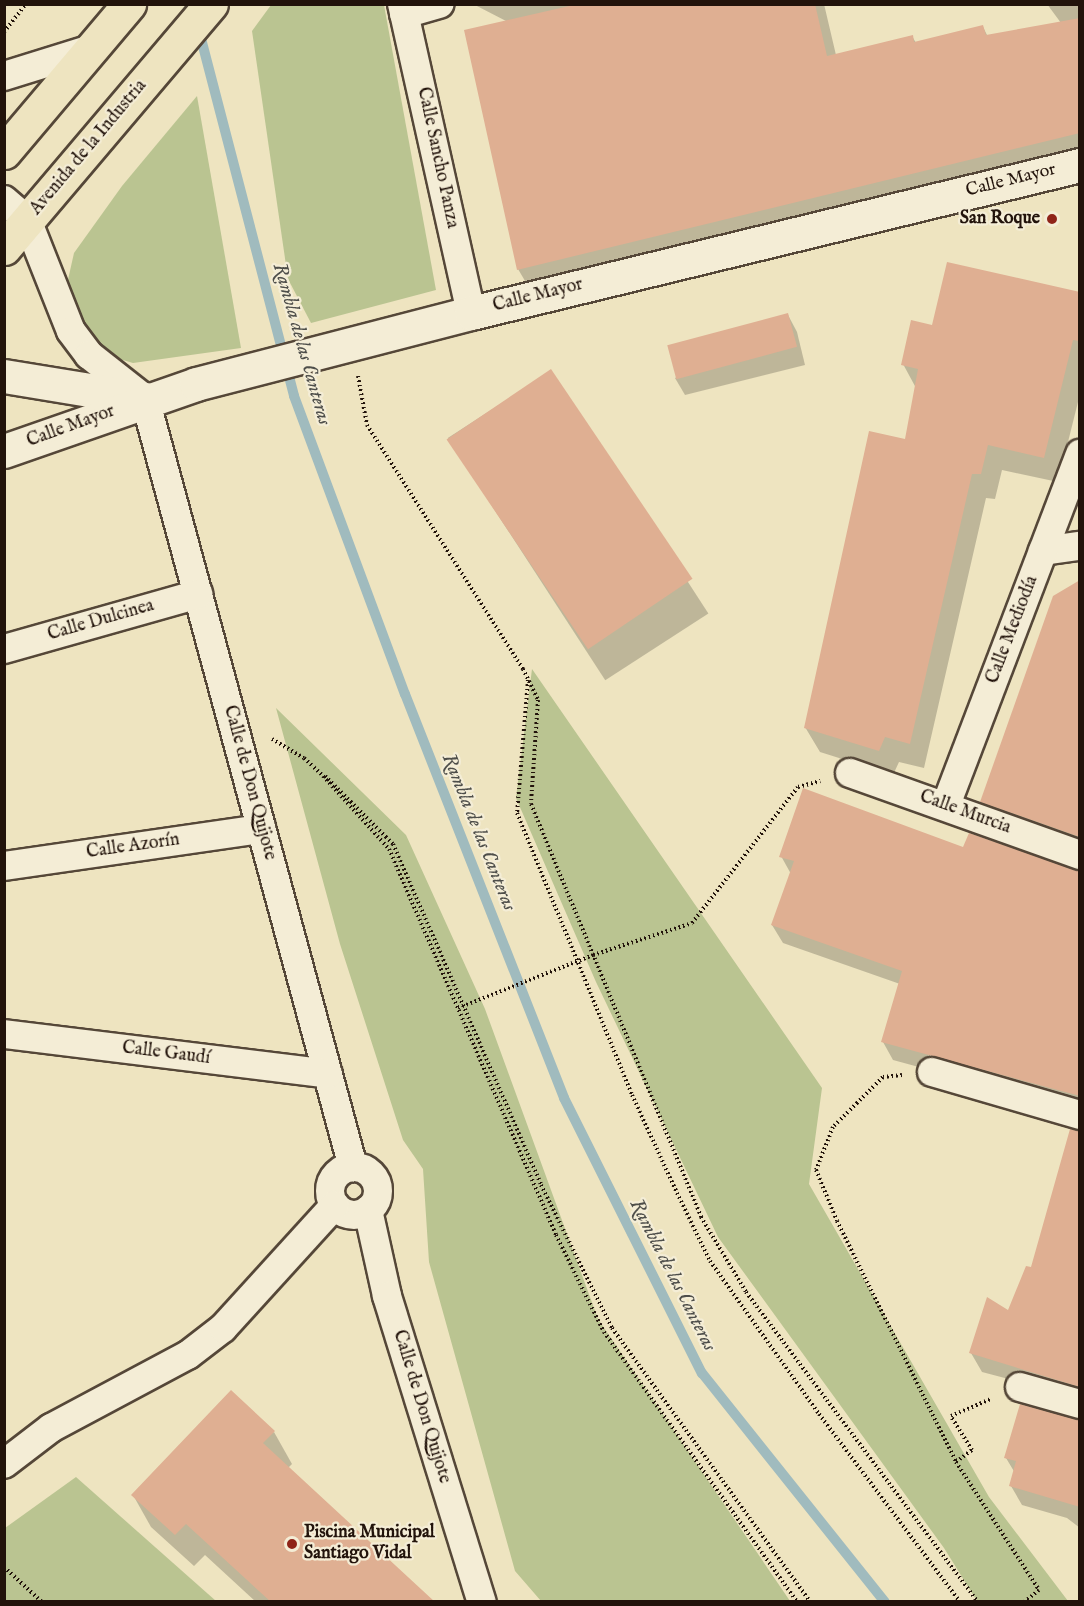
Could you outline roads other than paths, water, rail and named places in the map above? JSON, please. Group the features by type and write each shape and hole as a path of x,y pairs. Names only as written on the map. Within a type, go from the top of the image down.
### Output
{"main road":[{"name":"Avenida de la Industria","path":"4,248 16,210 150,75 211,4"},
{"path":"4,152 127,7"},
{"name":"Calle Mayor","path":"4,451 145,399 196,384 358,345 471,312 1080,165"},
{"path":"4,376 78,385 145,399"}],"street":[{"path":"403,9 440,4"},
{"name":"Calle Sancho Panza","path":"403,9 471,312"},
{"path":"7,72 91,50"},
{"path":"16,210 71,331 89,356 145,399"},
{"name":"Calle de Don Quijote","path":"145,399 353,1167"},
{"name":"Calle Mediodía","path":"946,805 1080,454"},
{"path":"1043,551 1080,546"},
{"name":"Calle Dulcinea","path":"4,649 198,594"},
{"name":"Calle Murcia","path":"850,773 946,805 1080,855"},
{"name":"Calle Azorín","path":"4,866 261,828"},
{"name":"Calle Gaudí","path":"4,1034 328,1074"},
{"path":"932,1072 1080,1115"},
{"path":"353,1167 366,1170 375,1180 378,1193 368,1210 346,1214 334,1205 331,1184 339,1172 353,1167"},
{"path":"4,1464 51,1428 188,1355 223,1328 334,1205"},
{"name":"Calle de Don Quijote","path":"368,1210 387,1296 482,1602"},
{"path":"1020,1387 1080,1404"}],"waterway":[{"name":"Rambla de las Canteras","path":"198,27 294,396 405,694 564,1098 702,1373 885,1602"}],"place":[{"name":"San Roque","path":"1052,219"},
{"name":"Piscina Municipal Santiago Vidal","path":"292,1544"}]}
